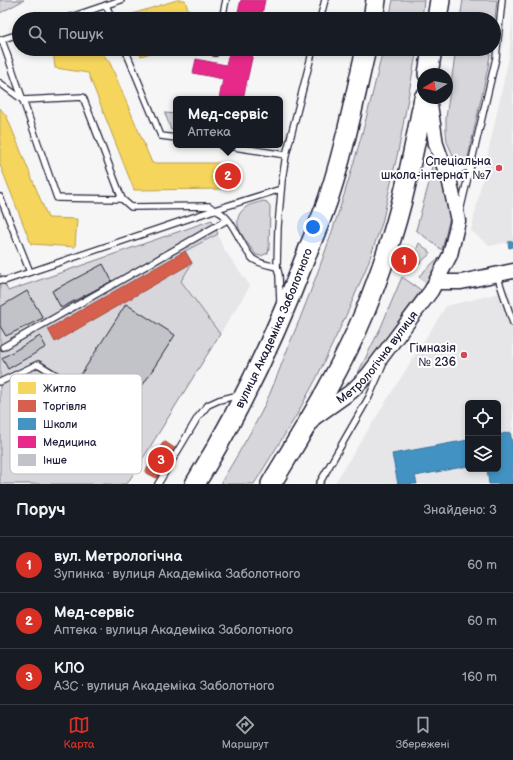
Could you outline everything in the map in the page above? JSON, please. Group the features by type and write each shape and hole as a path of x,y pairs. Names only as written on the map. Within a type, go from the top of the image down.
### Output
{"highway":[{"path":"374,12 376,0"},
{"path":"438,12 440,0"},
{"name":"вулиця Академіка Заболотного","path":"195,484 210,460 246,394 295,284 331,191 348,132 364,56"},
{"path":"429,68 431,56"},
{"path":"271,484 309,422 338,368 364,314 384,261 406,184 423,104"},
{"path":"210,460 211,484"}],"street":[{"name":"Метрологічна вулиця","path":"309,422 352,391 368,375 419,307 436,282 450,255 458,220 450,183 433,132 430,104"},
{"path":"436,282 461,282 513,271"}],"lane":[{"path":"86,12 121,0"},
{"path":"223,12 226,0"},
{"path":"322,12 325,0"},
{"path":"501,12 502,0"},
{"path":"106,5 109,12"},
{"path":"12,36 1,40 57,198 122,199"},
{"path":"128,56 161,136 173,138"},
{"path":"280,320 279,275 277,267 281,189 286,155 311,56"},
{"path":"458,220 496,56"},
{"path":"0,83 23,100 83,97 122,199 131,207 208,206 220,212 228,220 252,258 260,263 277,267"},
{"path":"240,148 286,155"},
{"path":"443,165 457,170 472,164"},
{"path":"0,280 4,281 281,189"},
{"path":"0,197 30,272"},
{"path":"3,348 228,220"},
{"path":"497,275 513,323"},
{"path":"319,484 369,397 392,343"},
{"path":"17,374 38,364 54,374"},
{"path":"0,382 10,377"},
{"path":"158,484 198,417 208,405 219,400 246,394"}],"shaded area":[{"path":"0,0 24,0 0,13"},
{"path":"393,0 424,0 423,12 390,12"},
{"path":"463,0 497,0 496,12 461,12"},
{"name":"Спеціальна школа-інтернат №7","path":"513,13 513,241 490,246 471,231 509,57"},
{"path":"381,56 416,56 399,147 382,223 367,266 349,309 316,379 296,416 254,484 222,484 222,481 261,413 320,267 355,159"},
{"path":"455,56 490,56 468,157 464,162 457,164 447,142 446,132 448,104 453,104 453,70"},
{"path":"165,113 173,114 173,130 171,130"},
{"path":"434,154 445,185 450,217 442,250 416,230 429,183"},
{"path":"263,201 267,202 270,206 269,248 268,253 261,256 256,255 240,232 238,219 240,213 247,207"},
{"path":"212,220 218,234 185,251 192,263 181,281 220,334 142,460 142,374 10,374 10,474 133,474 127,484 0,484 0,273 8,291"},
{"path":"218,234 222,246 250,286 220,334 181,281 192,263 185,251"},
{"path":"419,243 430,252 430,254 411,271 409,270"},
{"path":"437,259 439,260 426,283 419,277"},
{"path":"402,277 421,290 365,367 356,377 381,327"},
{"name":"Гімназія № 236","path":"508,291 513,307 513,484 334,484 446,306"}],"building: Житло":[{"path":"177,0 185,0 189,12 139,12"},
{"path":"54,56 104,56 110,63 152,163 232,163 231,189 134,190 88,73 55,68"},
{"path":"0,108 7,117 48,218 77,219 75,247 31,244 0,165"}],"building: Торгівля":[{"path":"185,251 192,263 55,342 48,329"},
{"path":"164,441 176,449 158,479 145,472"}],"building: Школи":[{"path":"513,241 513,247 509,248 508,242"},
{"path":"510,432 513,448 513,484 489,484 487,472 501,472 501,434"},
{"path":"465,441 465,467 415,476 417,484 398,484 392,454"}],"building: Медицина":[{"path":"241,0 265,0 262,12 238,12"},
{"path":"228,56 252,56 244,96 220,96 223,79 193,73 196,59 226,65"}],"building: Інше":[{"path":"103,264 112,281 61,308 52,291"},
{"path":"27,291 43,318 6,336 0,326 0,307"},
{"path":"126,304 175,335 142,386 142,374 81,374"},
{"path":"40,336 46,347 8,369 2,358"}],"place":[{"name":"Спеціальна школа-інтернат №7","path":"499,168"},
{"name":"Мед-сервіс","path":"228,176"},
{"name":"вул. Метрологічна","path":"404,260"},
{"name":"Гімназія № 236","path":"464,355"},
{"name":"КЛО","path":"161,460"}]}
